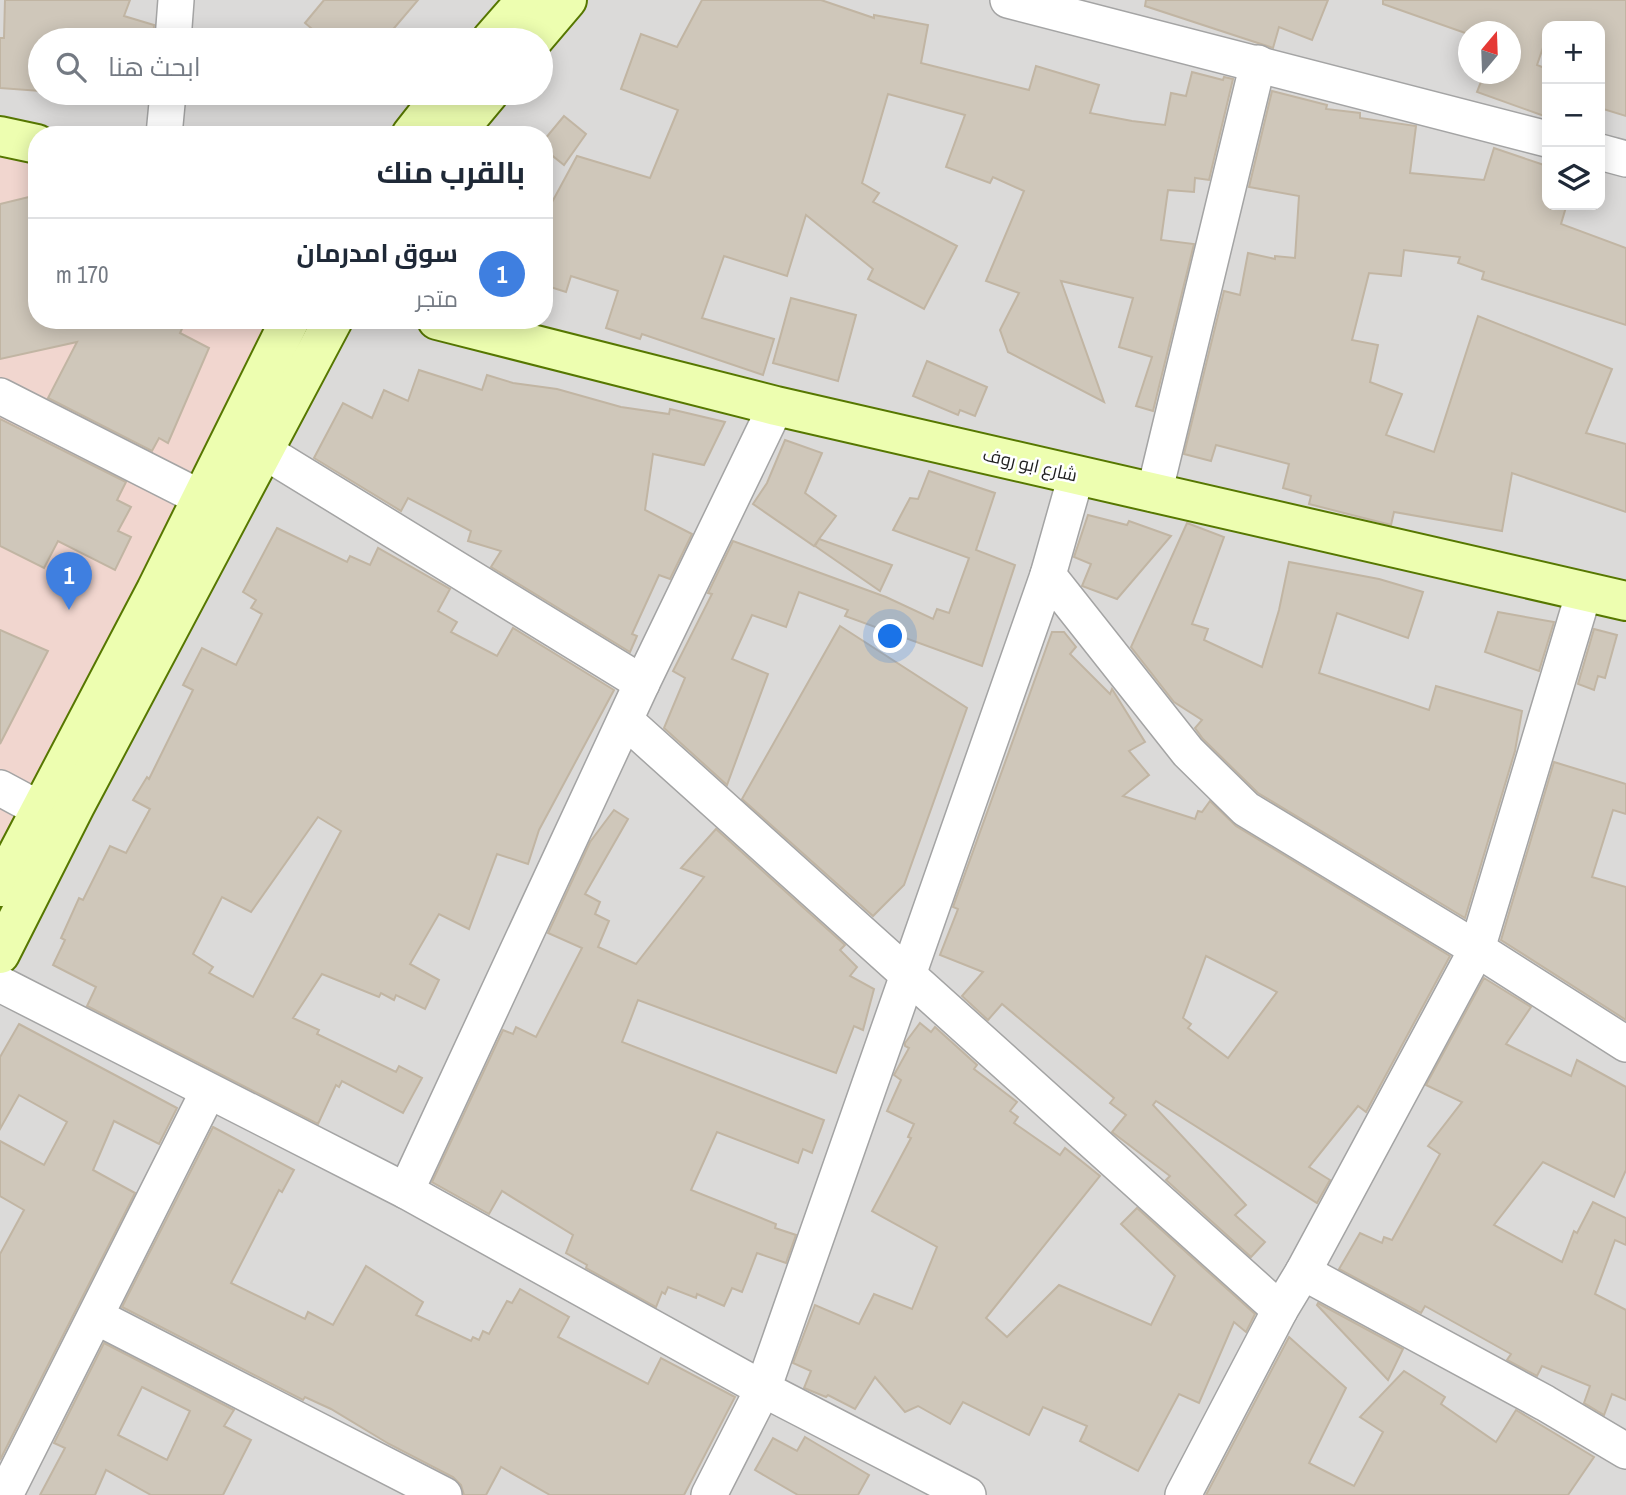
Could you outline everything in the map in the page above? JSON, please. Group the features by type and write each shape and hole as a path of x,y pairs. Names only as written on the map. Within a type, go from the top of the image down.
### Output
{"main road":[{"path":"502,28 526,0"},
{"path":"543,28 567,0"},
{"path":"418,126 435,105"},
{"path":"462,126 479,105"},
{"path":"0,136 28,142"},
{"path":"0,954 75,806 194,551 201,498 286,329"},
{"path":"0,887 41,810 194,551 264,451 328,329"},
{"name":"شارع ابو روف","path":"473,329 1076,476 1626,601"}],"street":[{"path":"174,28 176,0"},
{"path":"1008,0 1095,11 1258,63 1542,138"},
{"path":"1154,494 1258,63"},
{"path":"165,126 167,105"},
{"path":"1605,153 1626,159"},
{"path":"0,396 201,498"},
{"path":"406,1191 642,682 776,405"},
{"path":"264,451 642,682"},
{"path":"709,1495 763,1389 1048,575 1076,476"},
{"path":"1048,575 1188,752 1238,802 1285,835 1478,949 1626,1044"},
{"path":"1183,1495 1280,1310 1478,949 1584,592"},
{"path":"626,721 1280,1310"},
{"path":"0,788 41,810"},
{"path":"0,984 406,1191 763,1389 968,1495"},
{"path":"5,1495 208,1092"},
{"path":"1303,1272 1545,1403 1626,1451"},
{"path":"97,1317 444,1495"}],"shaded area":[{"path":"0,0 1626,0 1626,1495 0,1495"},
{"path":"0,123 28,132 28,329 270,329 0,901"}],"building":[{"path":"5,0 130,0 124,16 154,25 154,28 28,28 28,90 0,88 0,38 4,38"},
{"path":"324,0 418,0 394,28 311,28 305,23"},
{"path":"702,0 821,0 874,18 874,15 928,25 921,63 1029,90 1036,66 1099,85 1090,113 1165,125 1171,93 1186,96 1192,72 1223,80 1224,77 1233,79 1209,180 1195,178 1194,192 1168,190 1161,240 1194,244 1153,411 1136,406 1152,357 1119,347 1133,298 1061,281 1104,402 1008,352 1000,330 1019,293 986,281 1024,191 993,177 990,183 946,167 965,115 888,94 862,183 879,193 873,202 957,246 924,309 868,279 873,269 806,215 787,276 724,256 702,318 774,339 763,375 642,334 640,339 606,328 618,291 571,276 566,292 553,288 553,200 577,156 650,178 678,110 621,89 641,34 677,47"},
{"path":"1146,0 1328,0 1312,40 1279,27 1273,48 1145,6"},
{"path":"1383,0 1626,0 1626,116 1605,110 1605,21 1542,21 1542,50 1537,65 1542,67 1542,115 1477,92 1480,84 1521,84 1521,21 1458,21 1458,30 1383,4"},
{"path":"1272,91 1327,105 1326,109 1360,113 1360,118 1416,126 1410,173 1484,180 1494,148 1542,164 1542,210 1565,210 1561,224 1626,248 1626,325 1482,279 1484,272 1458,263 1460,257 1404,250 1401,276 1369,273 1352,340 1378,345 1370,382 1402,394 1386,435 1434,452 1478,316 1612,369 1586,433 1626,444 1626,512 1512,473 1502,531 1394,512 1391,525 1309,504 1311,496 1283,488 1289,464 1216,445 1211,461 1184,454 1224,291 1240,295 1248,253 1275,259 1275,256 1295,258 1299,196 1249,187"},
{"path":"564,116 586,134 564,165 553,156 553,129"},
{"path":"28,197 28,329 182,329 180,333 209,348 168,443 159,438 152,451 48,398 77,342 0,359 0,204"},
{"path":"791,298 856,315 838,381 773,363"},
{"path":"927,361 987,387 975,416 960,410 958,415 913,396"},
{"path":"419,370 482,390 487,375 513,383 557,389 621,407 669,414 670,409 725,422 704,465 653,454 645,510 692,534 670,579 659,575 632,634 637,636 630,652 491,567 501,551 468,541 471,531 408,498 401,511 314,458 343,403 372,418 384,390 408,401"},
{"path":"0,419 126,482 117,500 131,507 118,531 131,537 115,570 58,541 44,568 0,546"},
{"path":"785,440 822,453 805,493 836,516 814,546 753,504 767,483"},
{"path":"929,471 995,493 976,550 1015,565 982,666 845,616 848,610 799,592 786,627 752,615 732,659 768,674 727,785 664,728 685,678 673,671 712,594 708,593 733,541 886,597 933,619 937,609 949,613 969,558 893,530 910,498 918,499"},
{"path":"1088,515 1127,525 1129,521 1171,536 1117,599 1082,586 1091,564 1074,557"},
{"path":"1187,523 1224,537 1192,624 1208,629 1204,640 1262,667 1279,610 1289,562 1379,579 1423,592 1408,638 1337,613 1319,673 1429,710 1436,686 1522,711 1515,751 1465,918 1258,793 1203,739 1195,728 1202,720 1174,702 1131,647"},
{"path":"277,528 347,562 350,556 370,565 378,548 450,589 438,611 457,622 451,632 497,656 513,628 614,690 539,830 528,864 497,854 469,929 439,914 410,964 439,980 425,1009 396,995 394,1000 381,993 379,997 322,974 293,1018 319,1030 317,1034 396,1072 399,1066 422,1078 403,1113 342,1081 339,1087 336,1085 318,1124 87,1006 96,987 53,965 65,940 61,938 79,898 83,900 110,846 126,853 150,809 133,800 147,777 149,779 193,690 183,685 202,648 236,665 262,614 251,608 256,600 243,592","holes":["318,817 341,831 253,997 209,973 213,967 193,954 222,897 251,912"]},
{"path":"819,539 892,565 880,591 815,546"},
{"path":"1498,612 1554,622 1539,671 1485,652"},
{"path":"840,626 967,708 904,885 873,916 742,799"},
{"path":"1594,629 1617,635 1605,678 1598,676 1594,690 1578,684"},
{"path":"0,630 48,651 0,744"},
{"path":"1052,632 1064,632 1076,647 1070,654 1110,694 1112,689 1145,742 1129,751 1149,775 1123,796 1195,819 1198,811 1202,812 1210,801 1236,826 1450,956 1366,1112 1358,1106 1309,1167 1330,1180 1317,1203 1156,1101 1153,1105 1246,1205 1235,1215 1265,1242 1251,1257 1166,1180 1170,1176 1112,1132 1126,1115 1110,1103 1114,1098 1002,1004 988,1020 962,996 983,972 940,955 958,909 953,907","holes":["1206,956 1277,992 1228,1058 1188,1028 1191,1024 1183,1018"]},
{"path":"1554,762 1626,784 1626,814 1613,810 1592,877 1626,887 1626,1020 1501,940"},
{"path":"614,810 628,819 585,894 600,902 595,914 609,921 598,947 636,964 704,877 681,868 716,829 845,945 840,950 857,967 850,976 874,989 863,1030 854,1026 836,1073 638,1000 622,1042 824,1120 812,1153 803,1149 798,1163 717,1132 691,1190 776,1224 775,1228 796,1235 786,1263 757,1253 742,1292 732,1288 724,1306 697,1294 696,1298 668,1287 665,1294 662,1292 656,1307 586,1268 587,1265 566,1253 573,1235 502,1191 489,1214 432,1182 503,1030 513,1034 516,1027 536,1037 582,948 548,933 590,842"},
{"path":"1484,978 1531,1007 1506,1044 1571,1076 1577,1060 1626,1087 1626,1170 1614,1197 1543,1162 1494,1225 1562,1262 1574,1231 1577,1233 1593,1202 1626,1218 1626,1245 1615,1240 1595,1294 1626,1310 1626,1400 1612,1394 1604,1415 1584,1403 1590,1386 1542,1366 1537,1376 1507,1360 1511,1354 1425,1306 1421,1313 1339,1269 1360,1233 1382,1243 1384,1237 1392,1240 1440,1154 1428,1146 1462,1102 1426,1085"},
{"path":"920,1023 931,1032 935,1027 977,1065 974,1069 1017,1102 1010,1111 1018,1117 1014,1123 1060,1155 1065,1148 1100,1176 986,1318 1007,1337 1059,1285 1151,1325 1175,1276 1121,1224 1137,1208 1255,1314 1246,1332 1234,1322 1199,1403 1179,1394 1138,1471 1080,1441 1087,1426 1043,1407 1029,1435 963,1402 950,1424 918,1406 905,1412 875,1377 855,1409 828,1395 826,1397 804,1388 811,1371 793,1363 815,1305 859,1324 874,1294 912,1309 937,1247 872,1211 911,1138 908,1137 914,1124 887,1111 901,1080 894,1075 909,1048 905,1043"},
{"path":"19,1024 177,1108 159,1144 114,1121 93,1170 135,1193 0,1460 0,1254 24,1210 0,1196 0,1141 44,1165 67,1122 19,1095 0,1129 0,1057"},
{"path":"213,1127 294,1170 282,1192 279,1190 231,1283 305,1319 308,1312 333,1325 366,1266 423,1302 416,1315 471,1341 473,1337 479,1340 483,1331 489,1334 507,1301 512,1303 520,1289 569,1317 558,1337 648,1384 661,1358 735,1397 684,1495 550,1495 501,1467 486,1495 464,1495 461,1485 453,1477 389,1444 331,1409 305,1397 303,1400 122,1307"},
{"path":"1318,1303 1403,1349 1388,1380 1317,1305"},
{"path":"1289,1337 1346,1388 1309,1463 1354,1486 1383,1432 1360,1417 1404,1371 1445,1397 1441,1404 1496,1442 1516,1410 1594,1457 1568,1495 1206,1495"},
{"path":"104,1343 234,1410 224,1426 251,1440 223,1495 151,1495 106,1470 95,1495 40,1495 65,1448 54,1443","holes":["142,1387 190,1411 167,1460 118,1435"]},
{"path":"805,1437 869,1475 858,1495 798,1495 755,1470 773,1438 797,1451"}],"place":[{"name":"سوق امدرمان","path":"69,610"}]}
